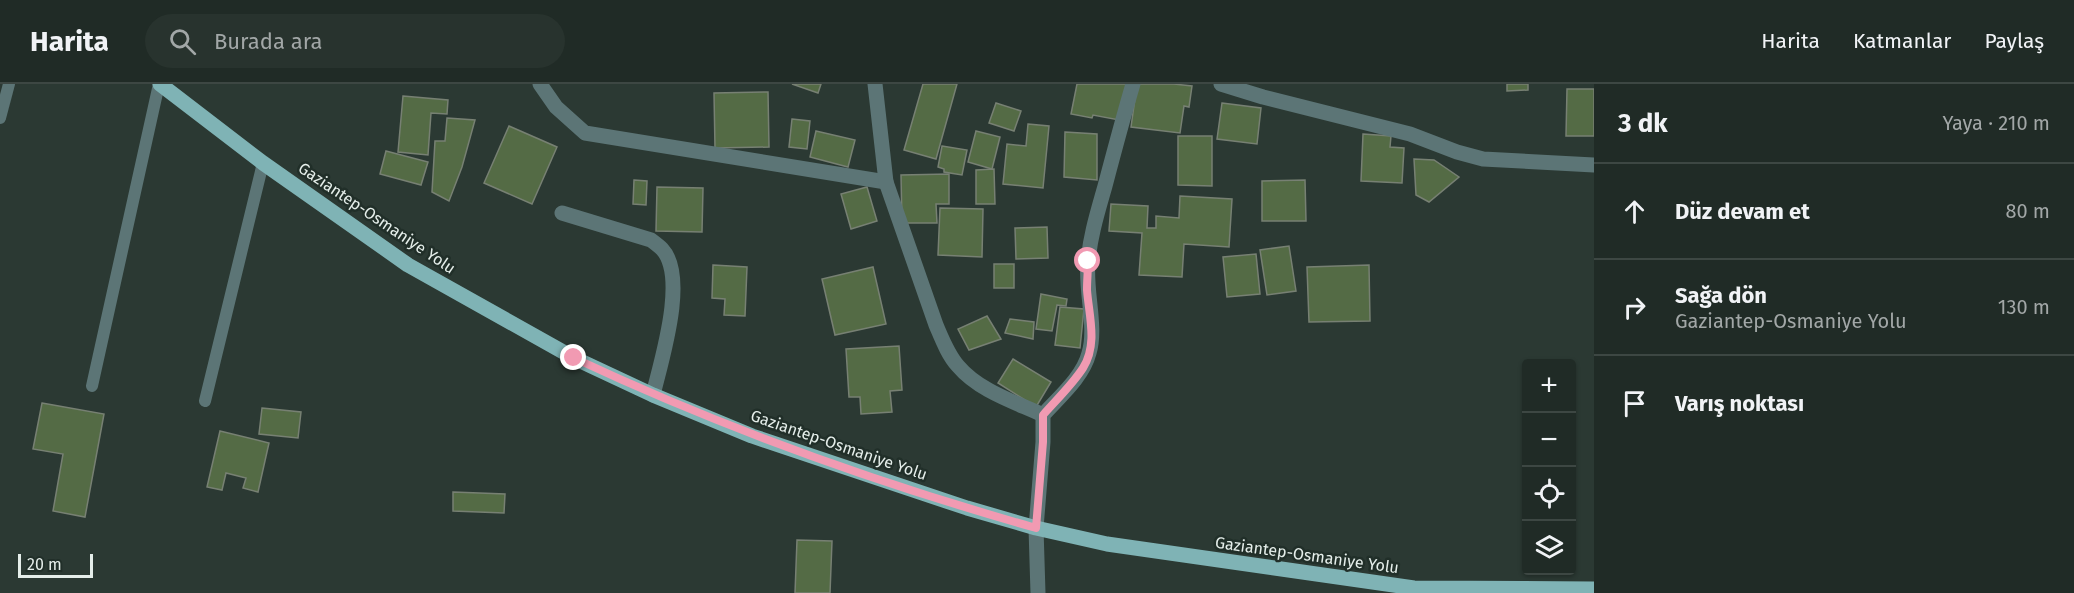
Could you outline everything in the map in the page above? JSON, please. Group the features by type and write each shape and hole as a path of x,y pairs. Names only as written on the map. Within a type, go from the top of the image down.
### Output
{"main road":[{"name":"Gaziantep-Osmaniye Yolu","path":"160,84 263,163 408,265 574,358 653,395 752,436 967,508 1036,528 1107,544 1414,588 1594,589"}],"street":[{"path":"540,84 556,107 585,132 886,182"},
{"path":"875,84 886,182 936,325 958,366 976,383 1043,415"},
{"path":"1038,593 1036,528 1043,415 1075,380 1090,353 1092,336 1087,287 1088,261 1094,226 1133,84"},
{"path":"1221,84 1410,134 1457,152 1483,159 1594,165"},
{"path":"562,213 651,240 664,250 673,272 674,299 653,395"}],"lane":[{"path":"0,118 9,84"},
{"path":"92,386 160,84"},
{"path":"205,401 263,163"}],"building":[{"path":"792,84 821,84 818,93"},
{"path":"923,84 957,84 936,159 904,150"},
{"path":"1077,84 1127,84 1119,120 1071,114"},
{"path":"1137,84 1192,86 1189,107 1184,106 1180,133 1131,127"},
{"path":"1507,84 1528,84 1528,90 1507,91"},
{"path":"1567,89 1594,89 1594,136 1566,136"},
{"path":"768,92 769,147 715,148 714,93"},
{"path":"403,96 448,100 447,114 431,113 428,155 398,152"},
{"path":"996,103 1021,111 1014,131 989,123"},
{"path":"1222,103 1261,108 1257,144 1217,139"},
{"path":"447,118 475,120 462,167 449,201 432,192 435,141 445,141"},
{"path":"792,119 810,121 807,149 789,147"},
{"path":"1028,124 1049,126 1043,188 1003,184 1007,144 1026,146"},
{"path":"509,126 557,147 532,204 484,183"},
{"path":"816,131 855,140 848,167 810,157"},
{"path":"976,131 1000,137 992,169 968,162"},
{"path":"1065,132 1097,134 1097,180 1064,177"},
{"path":"1363,134 1391,136 1390,147 1404,148 1402,183 1361,181"},
{"path":"1178,136 1212,136 1212,186 1178,185"},
{"path":"942,146 967,150 962,175 944,172 944,169 938,167"},
{"path":"386,151 428,162 421,185 380,174"},
{"path":"1414,159 1434,160 1459,177 1429,202 1416,195"},
{"path":"994,169 995,204 976,204 976,170"},
{"path":"949,174 949,204 936,204 937,223 902,223 901,175"},
{"path":"634,180 647,181 646,205 633,204"},
{"path":"1305,180 1306,221 1262,221 1262,181"},
{"path":"657,187 703,188 702,232 656,231"},
{"path":"867,187 877,221 851,229 841,194"},
{"path":"1180,196 1232,199 1229,247 1184,244 1182,277 1139,275 1142,233 1109,231 1111,204 1148,206 1147,228 1156,228 1156,216 1179,218"},
{"path":"940,208 983,209 982,257 938,255"},
{"path":"1047,227 1048,258 1016,259 1015,228"},
{"path":"1289,246 1296,291 1267,295 1260,250"},
{"path":"1256,254 1260,294 1227,297 1223,257"},
{"path":"994,264 1014,264 1014,288 994,288"},
{"path":"713,265 747,267 745,316 724,315 725,299 712,298"},
{"path":"1369,265 1370,321 1309,322 1307,267"},
{"path":"873,267 886,324 835,335 822,279"},
{"path":"1041,294 1067,299 1066,306 1057,305 1052,331 1036,329"},
{"path":"1060,307 1084,309 1080,348 1055,345"},
{"path":"987,316 1001,339 969,350 958,329"},
{"path":"1010,319 1034,322 1033,339 1005,333"},
{"path":"899,346 902,390 890,391 892,412 861,414 860,397 849,397 846,349"},
{"path":"1013,359 1051,382 1036,407 998,383"},
{"path":"42,403 104,414 85,517 53,511 63,454 33,449"},
{"path":"262,408 301,412 298,438 259,434"},
{"path":"220,431 269,443 258,492 243,488 246,478 226,473 222,490 207,487"},
{"path":"453,492 505,494 504,513 453,511"},
{"path":"797,540 832,541 830,593 795,593"}],"route":[{"path":"574,358 653,395 752,436 967,508 1036,528 1043,415 1075,380 1090,353 1092,336 1087,287 1088,261"}]}
